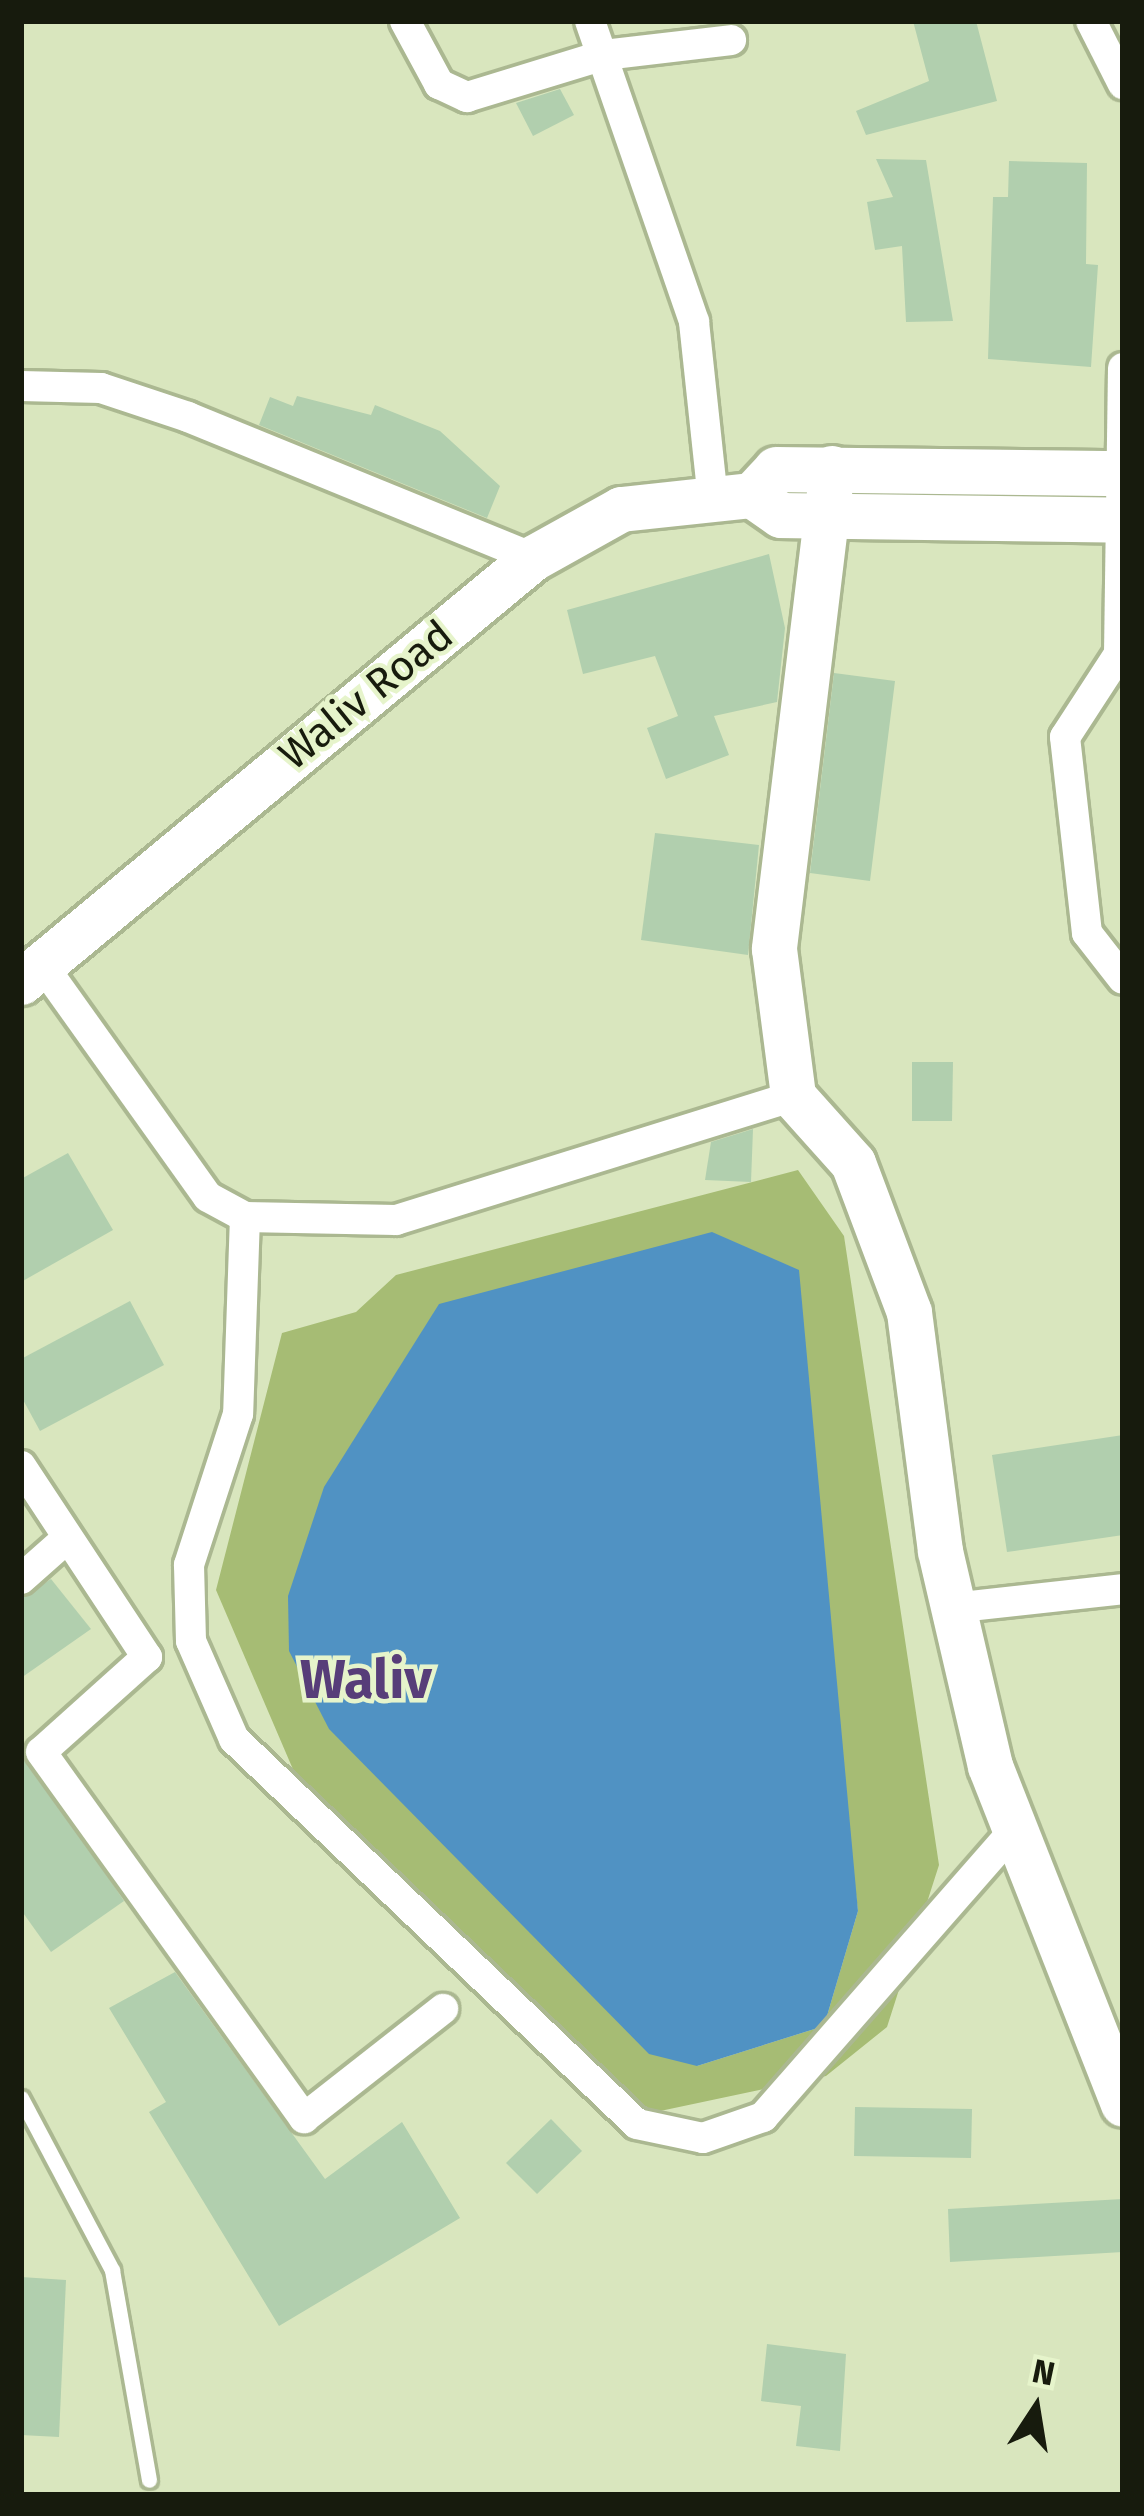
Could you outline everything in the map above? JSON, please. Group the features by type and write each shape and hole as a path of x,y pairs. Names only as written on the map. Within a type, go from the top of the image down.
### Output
{"street":[{"path":"405,21 439,84 467,97 604,56 731,40"},
{"path":"590,21 694,322 733,497"},
{"path":"1091,21 1123,84"},
{"path":"1123,368 1119,654 1065,737 1087,933 1123,980"},
{"path":"21,386 100,388 188,417 533,558"},
{"path":"832,468 774,949 793,1096 853,1163 909,1312 940,1550 961,1607 989,1766 1117,2074"},
{"name":"Waliv Road","path":"733,497 776,469 1120,473"},
{"name":"Waliv Road","path":"31,973 533,558 621,509 733,497 781,514 1122,520"},
{"path":"31,973 208,1197 245,1217 396,1220 793,1096"},
{"path":"245,1217 238,1414 189,1565 191,1641 234,1738 637,2124 703,2138 764,2117 1014,1830"},
{"path":"21,1466 147,1658 40,1752 304,2118 443,2009"},
{"path":"21,1579 66,1539"},
{"path":"961,1607 1123,1589"}],"lane":[{"path":"21,2098 112,2270 149,2480"}],"green space":[{"path":"798,1170 844,1236 939,1865 887,2027 826,2076 646,2114 301,1788 216,1590 282,1333 356,1312 396,1275","holes":["825,1637 858,1911 824,2026 697,2066"]}],"water":[{"path":"712,1232 799,1270 858,1911 824,2026 697,2066 649,2054 329,1729 289,1651 288,1596 324,1487 439,1304"}],"building":[{"path":"913,21 976,21 997,101 866,135 856,111 929,81"},
{"path":"560,89 574,115 533,136 516,103"},
{"path":"876,159 926,160 953,321 906,322 902,246 875,250 867,202 893,197"},
{"path":"1009,161 1087,163 1086,264 1098,265 1091,367 988,359 993,197 1008,197"},
{"path":"297,396 371,415 375,405 440,431 500,486 487,518 259,425 270,397 293,406"},
{"path":"769,554 785,628 777,702 714,716 729,755 666,779 647,728 678,716 655,656 583,674 567,610"},
{"path":"834,673 895,681 870,881 810,873"},
{"path":"655,833 759,845 748,955 641,940"},
{"path":"912,1062 953,1062 952,1121 912,1121"},
{"path":"753,1129 751,1182 705,1180 711,1142"},
{"path":"68,1153 113,1230 21,1282 21,1179"},
{"path":"130,1301 164,1365 40,1431 21,1396 21,1359"},
{"path":"1123,1435 1123,1535 1007,1552 992,1455"},
{"path":"51,1579 91,1629 21,1678 21,1598"},
{"path":"21,1745 124,1901 51,1952 21,1910"},
{"path":"175,1972 325,2179 402,2122 460,2218 279,2326 149,2112 166,2102 109,2008"},
{"path":"855,2107 972,2109 971,2158 854,2156"},
{"path":"551,2119 582,2151 537,2194 506,2163"},
{"path":"1123,2199 1123,2252 950,2262 948,2209"},
{"path":"21,2277 66,2280 59,2437 21,2435"},
{"path":"767,2344 846,2354 840,2451 796,2446 801,2406 761,2401"}],"district":[{"name":"Waliv","path":"366,1680"}]}
